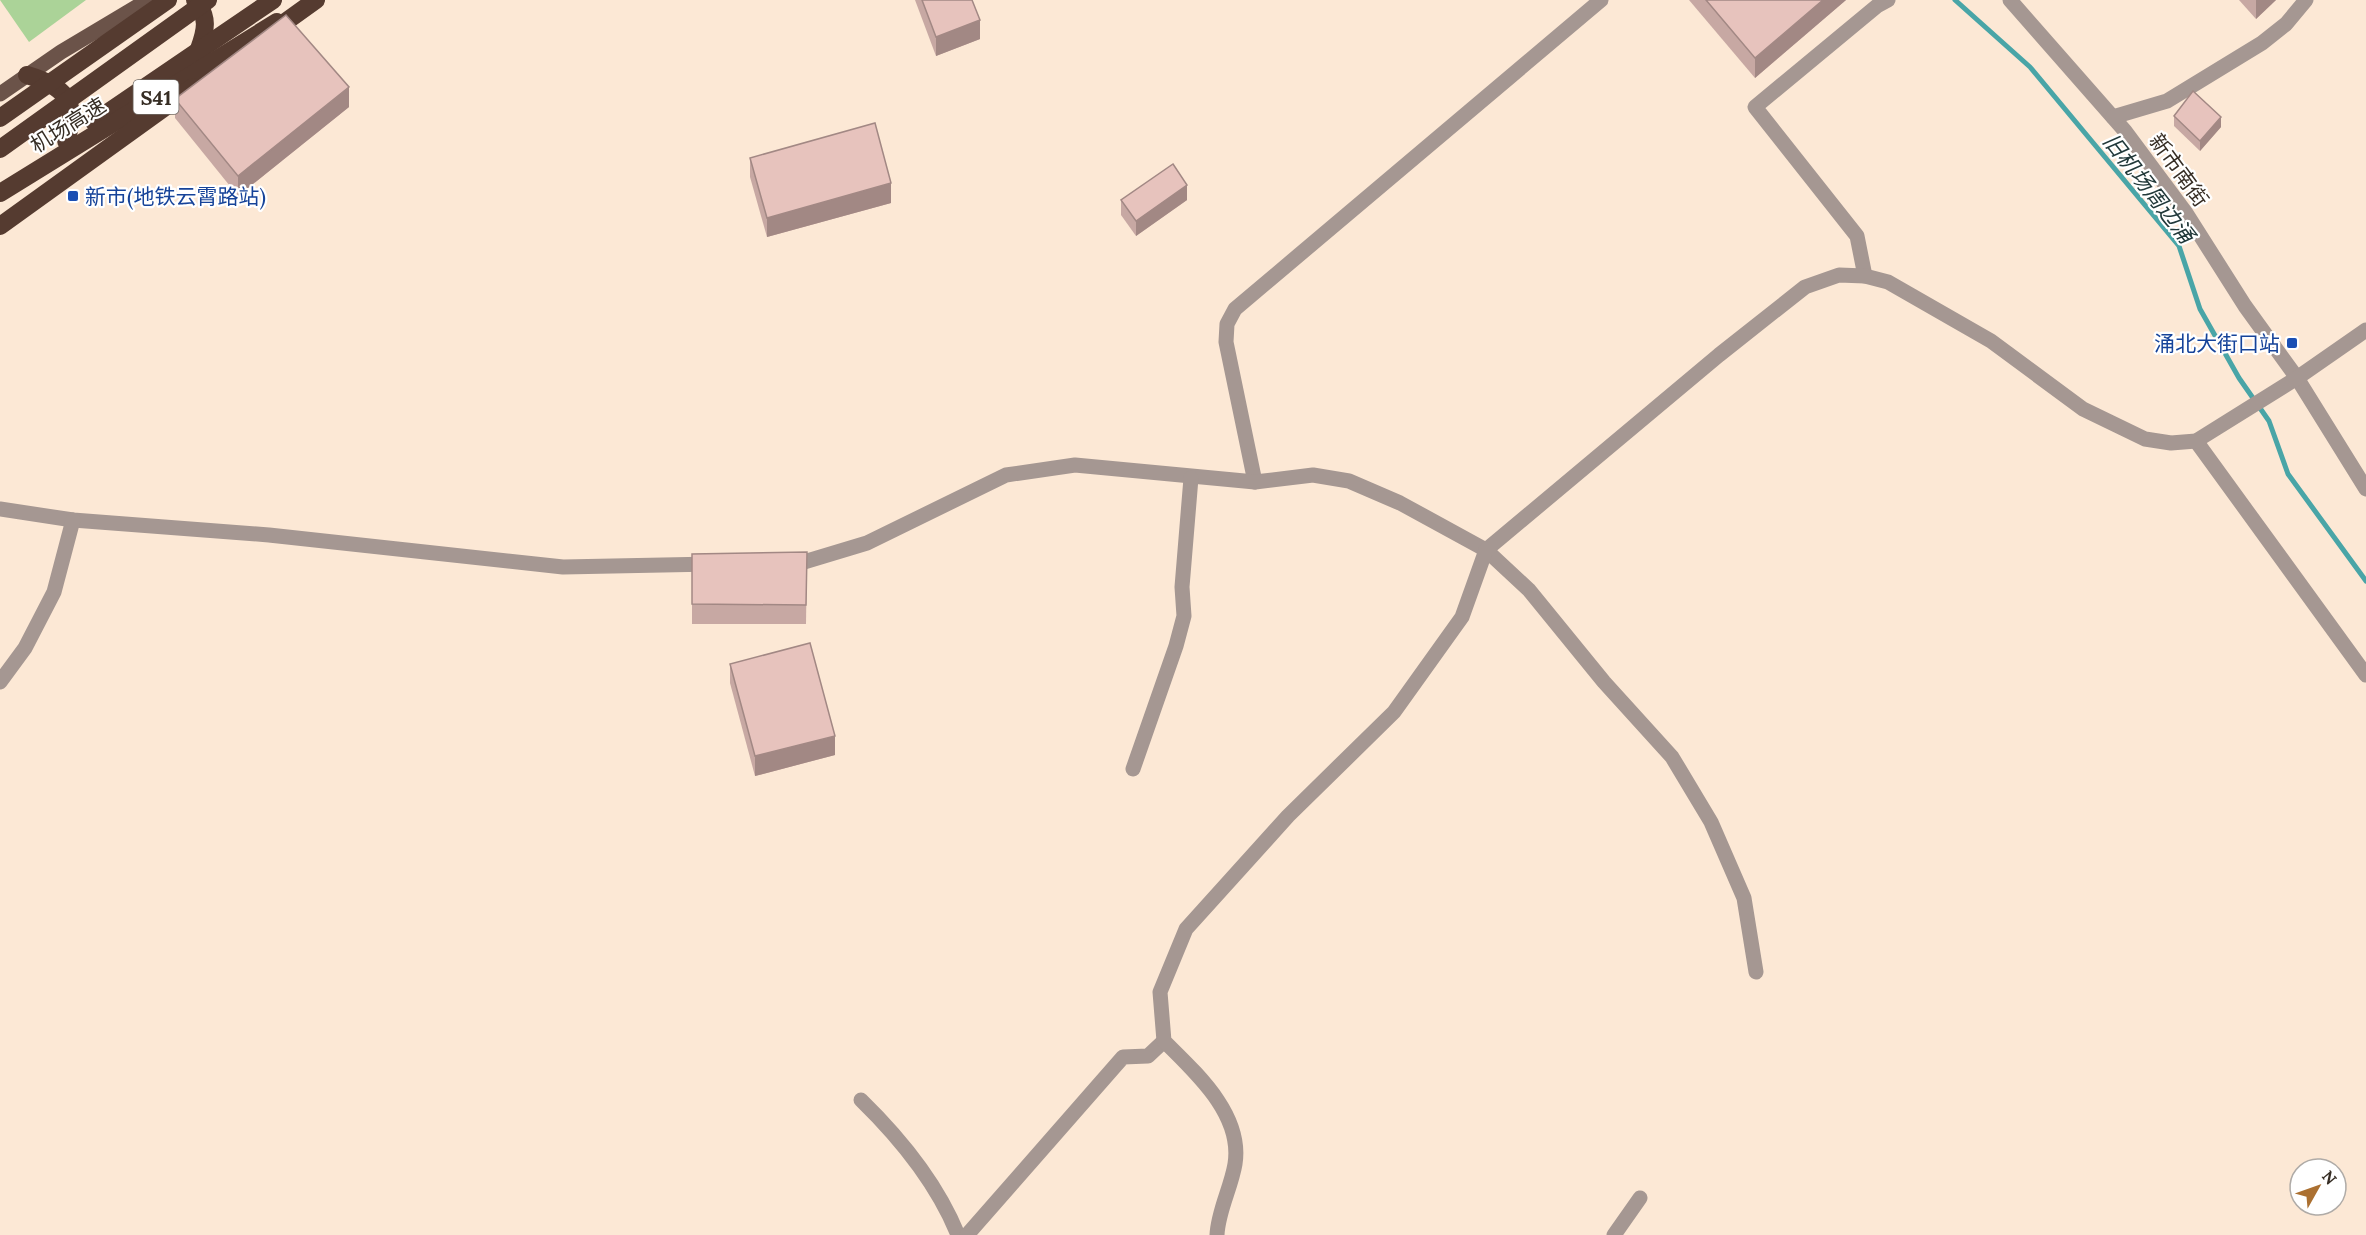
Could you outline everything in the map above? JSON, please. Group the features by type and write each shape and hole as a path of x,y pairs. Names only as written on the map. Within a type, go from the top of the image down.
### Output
{"highway":[{"path":"0,118 168,0"},
{"path":"195,0 206,17 206,30 199,49"},
{"path":"0,148 208,0"},
{"path":"0,226 314,0"},
{"name":"机场高速","path":"0,193 314,0"},
{"path":"0,187 267,3"},
{"path":"27,75 50,82 61,90 70,105 72,117 66,141"}],"main road":[{"path":"0,94 133,6 148,0"}],"street":[{"path":"1255,482 1226,342 1227,324 1234,309 1601,0"},
{"path":"1865,276 1857,236 1755,107 1877,6 1888,0"},
{"name":"新市南街","path":"2010,0 2113,117 2186,213 2245,306 2297,378 2366,489"},
{"path":"2113,117 2167,101 2262,43 2286,24 2306,0"},
{"path":"1217,1235 1235,1162 1234,1136 1211,1089 1164,1041 1160,992 1186,929 1288,816 1394,712 1462,617 1486,550 1719,355 1805,287 1839,275 1865,276 1888,282 1991,341 2083,409 2116,427 2145,439 2171,443 2196,441 2297,378 2366,330"},
{"path":"2196,441 2366,675"},
{"path":"770,563 804,562 867,543 1006,475 1075,465 1138,470 1191,478 1255,482 1313,475 1349,482 1400,502 1486,550 1529,590 1604,682 1672,757 1711,822 1744,898 1756,972"},
{"path":"1133,769 1176,646 1184,616 1182,587 1191,478"},
{"path":"0,509 73,520 269,535 563,567 724,564"},
{"path":"0,682 25,648 54,592 73,520"},
{"path":"967,1235 1123,1057 1148,1056 1164,1041"},
{"path":"861,1100 897,1135 948,1211 958,1235"},
{"path":"1614,1235 1640,1198"}],"green space":[{"path":"0,0 86,0 29,42"}],"building":[{"path":"922,0 972,0 980,20 936,37"},
{"path":"1706,0 1823,0 1755,58"},
{"path":"286,15 349,87 238,176 175,99"},
{"path":"2193,91 2221,117 2200,141 2174,116"},
{"path":"875,123 891,183 767,218 750,158"},
{"path":"1173,164 1187,185 1136,221 1121,200"},
{"path":"807,552 806,605 692,604 692,554"},
{"path":"810,643 835,736 755,756 730,664"}],"waterway":[{"name":"旧机场周边涌","path":"1955,0 2030,67 2179,246 2200,309 2239,378 2269,421 2288,474 2366,581"}],"place":[{"name":"新市(地铁云霄路站)","path":"73,196"},
{"name":"涌北大街口站","path":"2292,343"}]}
